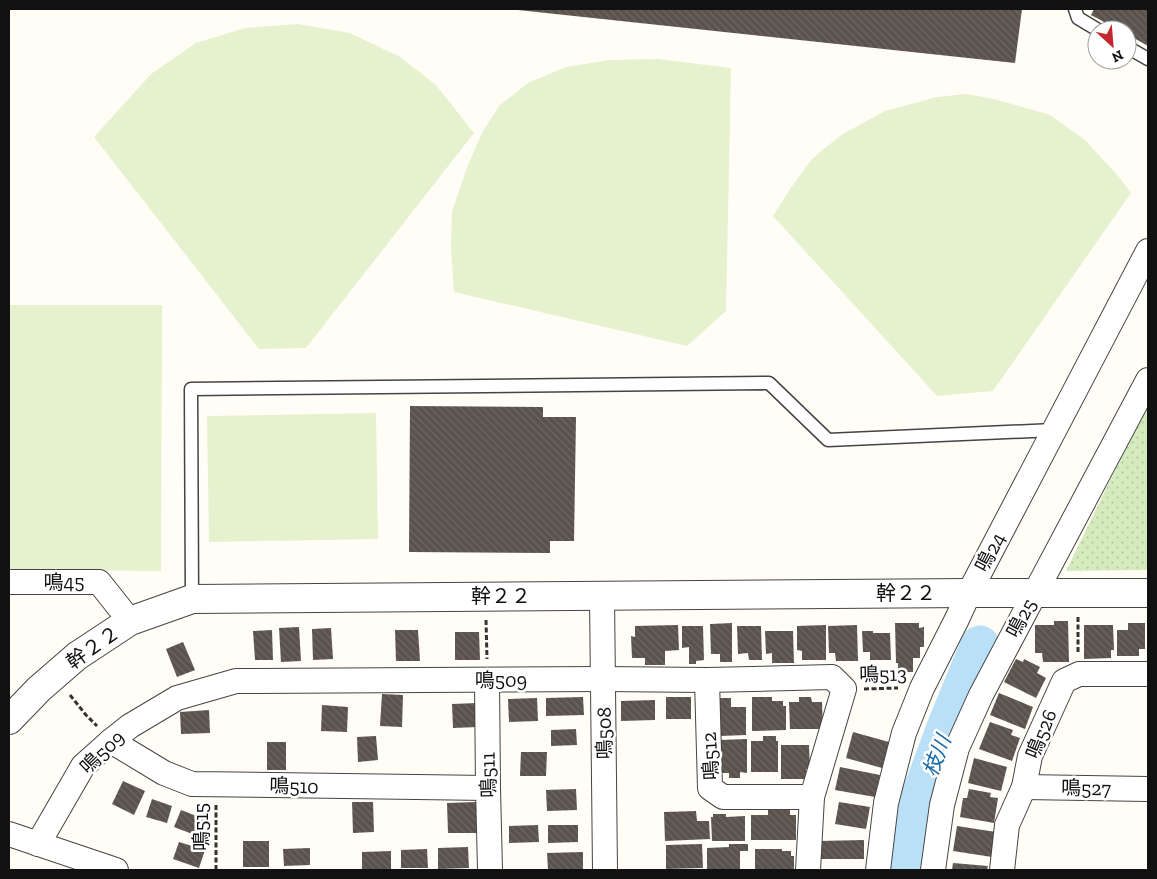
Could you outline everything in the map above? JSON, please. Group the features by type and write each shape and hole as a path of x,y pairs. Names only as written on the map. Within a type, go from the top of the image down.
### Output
{"street":[{"name":"鳴24","path":"878,870 886,803 904,734 922,688 969,593 1148,251"},
{"name":"鳴25","path":"933,870 942,805 957,748 981,694 1148,380"},
{"name":"鳴45","path":"9,582 99,582 130,621"},
{"name":"幹２２","path":"9,720 38,689 78,656 130,621 192,599 1148,593"},
{"name":"鳴508","path":"602,596 605,870"},
{"path":"1079,674 1148,674"},
{"name":"鳴526","path":"1002,870 1006,825 1024,787 1030,756 1064,680 1079,674"},
{"name":"鳴509","path":"38,844 83,766 111,741 130,726 177,698 236,681 707,680 832,677 844,689"},
{"name":"鳴511","path":"487,680 490,870"},
{"name":"鳴512","path":"707,680 710,788 723,797 812,797"},
{"path":"808,870 812,797 844,689"},
{"name":"鳴510","path":"111,741 164,773 192,784 488,788"},
{"name":"鳴527","path":"1024,787 1148,789"},
{"path":"9,834 116,870"}],"lane":[{"path":"1075,9 1078,18 1087,23"},
{"path":"1137,53 1148,60"},
{"path":"192,599 191,389 769,383 828,440 1054,430"}],"path":[{"path":"486,597 487,680"},
{"path":"1078,616 1079,674"},
{"path":"55,675 86,715 111,741"},
{"name":"鳴513","path":"844,689 922,688"},
{"name":"鳴515","path":"216,785 216,870"}],"green space":[{"path":"298,24 350,33 400,57 436,85 474,133 306,348 259,349 94,137 151,74 196,43 245,28"},
{"path":"658,59 731,68 726,311 687,346 454,292 451,248 452,211 468,165 482,133 499,106 528,83 566,67 610,60"},
{"path":"966,94 994,99 1050,115 1085,140 1131,193 993,391 937,396 773,216 812,159 841,135 885,111 937,97"},
{"path":"9,305 162,305 161,571 9,570"},
{"path":"1148,403 1148,570 1066,571"},
{"path":"376,413 378,539 209,542 207,416"}],"building":[{"path":"518,9 1022,9 1015,63"},
{"path":"1094,9 1148,9 1148,46 1137,40 1137,20 1100,20 1091,15"},
{"path":"410,406 543,407 543,417 576,417 574,541 550,541 550,553 409,552"},
{"path":"1054,621 1068,621 1069,662 1043,662 1042,653 1035,653 1035,625 1054,625"},
{"path":"732,623 732,662 720,662 720,654 711,654 710,624"},
{"path":"895,623 919,623 919,628 924,627 924,647 920,647 920,658 913,658 913,672 898,672"},
{"path":"1128,623 1145,623 1145,649 1139,649 1139,656 1117,656 1117,630 1128,630"},
{"path":"678,625 679,650 665,651 665,665 645,665 645,658 632,658 631,636 635,637 635,626"},
{"path":"826,625 826,660 802,660 802,651 797,650 797,626"},
{"path":"857,625 858,661 836,661 835,653 829,653 828,626"},
{"path":"1084,625 1113,625 1114,650 1111,650 1111,658 1084,659"},
{"path":"682,626 703,626 704,660 696,661 696,664 689,664 689,647 682,648"},
{"path":"737,626 761,626 762,660 749,660 748,653 738,654"},
{"path":"299,627 301,661 281,662 279,628"},
{"path":"331,628 333,659 313,660 312,629"},
{"path":"272,630 273,660 255,660 253,631"},
{"path":"395,630 418,630 420,661 396,661"},
{"path":"765,631 793,631 794,663 772,663 772,653 766,654"},
{"path":"862,631 890,633 891,660 870,660 870,652 863,652"},
{"path":"455,632 479,632 480,660 455,660"},
{"path":"183,642 195,670 177,677 166,649"},
{"path":"1016,659 1023,662 1024,659 1040,667 1037,673 1046,678 1036,698 1004,682"},
{"path":"999,693 1033,707 1025,729 990,715"},
{"path":"382,694 403,695 402,727 380,726"},
{"path":"583,697 584,715 546,716 546,698"},
{"path":"666,697 691,697 691,719 666,719"},
{"path":"752,697 772,697 772,701 783,701 783,706 786,706 786,730 752,731"},
{"path":"799,697 811,697 812,702 822,702 823,729 790,729 789,702 799,702"},
{"path":"537,698 538,721 509,722 508,699"},
{"path":"719,698 731,698 731,707 746,707 746,735 720,736"},
{"path":"655,700 655,720 621,721 621,701"},
{"path":"477,703 478,727 453,728 452,704"},
{"path":"322,705 348,707 347,732 321,731"},
{"path":"209,710 210,733 181,734 180,712"},
{"path":"990,722 1013,730 1011,735 1020,738 1012,761 979,749"},
{"path":"576,729 577,745 551,746 551,730"},
{"path":"853,732 889,742 882,768 846,758"},
{"path":"376,736 378,760 358,762 357,737"},
{"path":"763,736 776,736 776,741 778,741 778,772 751,772 751,741 763,741"},
{"path":"747,739 747,773 740,772 740,778 729,778 729,773 719,773 719,740"},
{"path":"267,742 286,742 286,770 267,770"},
{"path":"781,745 809,745 810,769 806,769 806,779 781,779"},
{"path":"521,752 547,752 546,776 520,776"},
{"path":"974,758 1007,767 1001,791 968,783"},
{"path":"840,767 880,775 875,797 835,790"},
{"path":"123,781 145,791 134,815 112,804"},
{"path":"576,789 577,810 547,811 546,790"},
{"path":"969,789 991,793 990,797 998,798 994,823 960,817 963,798 967,798"},
{"path":"152,799 172,806 167,823 146,817"},
{"path":"352,802 373,802 374,832 353,833"},
{"path":"476,802 477,833 448,833 447,803"},
{"path":"839,802 870,807 866,829 835,824"},
{"path":"181,810 207,820 200,837 174,827"},
{"path":"768,810 790,810 790,815 796,815 796,840 751,840 751,815 768,815"},
{"path":"696,811 697,821 709,821 710,839 665,841 664,812"},
{"path":"713,814 726,814 726,817 745,816 745,841 712,841 711,817 713,817"},
{"path":"538,825 539,842 509,843 509,826"},
{"path":"548,825 578,825 578,842 548,843"},
{"path":"957,826 996,832 992,857 953,851"},
{"path":"864,840 864,859 819,859 819,841"},
{"path":"243,841 269,841 269,867 243,867"},
{"path":"179,842 205,850 199,868 173,859"},
{"path":"702,844 703,868 666,869 666,845"},
{"path":"729,844 748,844 748,851 740,851 740,870 707,870 707,848 729,847"},
{"path":"468,847 469,868 438,869 438,848"},
{"path":"310,848 310,865 284,866 283,849"},
{"path":"427,849 428,868 401,868 401,850"},
{"path":"755,849 791,851 791,856 794,856 794,870 755,870"},
{"path":"391,851 391,869 362,870 362,852"},
{"path":"583,852 583,869 548,870 547,853"},
{"path":"953,863 988,866 987,870 952,870"}],"waterway":[{"name":"枝川","path":"906,870 921,795 980,645"}]}
